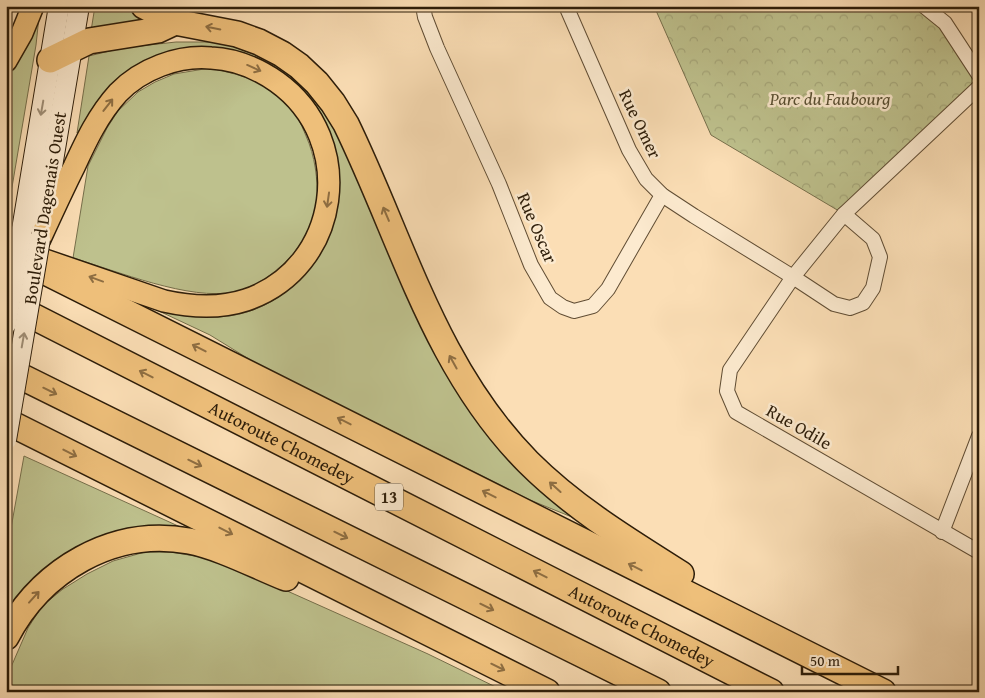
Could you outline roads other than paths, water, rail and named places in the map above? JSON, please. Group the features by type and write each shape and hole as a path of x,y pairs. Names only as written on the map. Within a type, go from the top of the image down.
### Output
{"highway":[{"path":"144,6 175,22 225,30 255,40 289,59 317,82 340,112 352,134 429,315 446,350 475,397 503,434 545,478 593,518 788,644"},
{"path":"61,54 90,41 158,30 175,22"},
{"path":"6,252 884,692"},
{"name":"Autoroute Chomedey","path":"6,303 771,692"},
{"path":"6,369 658,692"},
{"path":"7,427 547,692"},
{"path":"6,637 32,597 49,581 77,561 117,544 165,539 189,541 209,547 454,646"}],"main road":[{"path":"6,61 18,40 33,6"},
{"name":"Boulevard Dagenais Ouest","path":"59,6 61,54"},
{"name":"Boulevard Dagenais Ouest","path":"7,427 31,235 61,54 79,6"},
{"path":"6,246 164,301 206,307 246,300 269,289 288,275 303,260 318,235 325,215 329,194 328,162 314,123 298,100 286,88 258,70 238,62 215,58 193,58 171,62 148,71 133,80 119,92 104,110 31,235"},
{"name":"Boulevard Dagenais Ouest","path":"6,324 31,235"}],"street":[{"name":"Rue Oscar","path":"423,6 425,17 437,48 499,184 530,265 550,298 563,307 574,311 593,306 608,288 662,195"},
{"name":"Rue Omer","path":"566,6 628,150 646,179 662,195 793,277"},
{"path":"924,6 945,23 979,75"},
{"name":"Rue Odile","path":"979,87 844,214 793,277 730,370 726,391 736,412 979,552"},
{"path":"793,277 834,304 850,308 863,303 873,288 880,257 873,239 844,214"},
{"path":"942,532 979,436"}],"park label":[{"name":"Parc du Faubourg","path":"830,99"}]}
